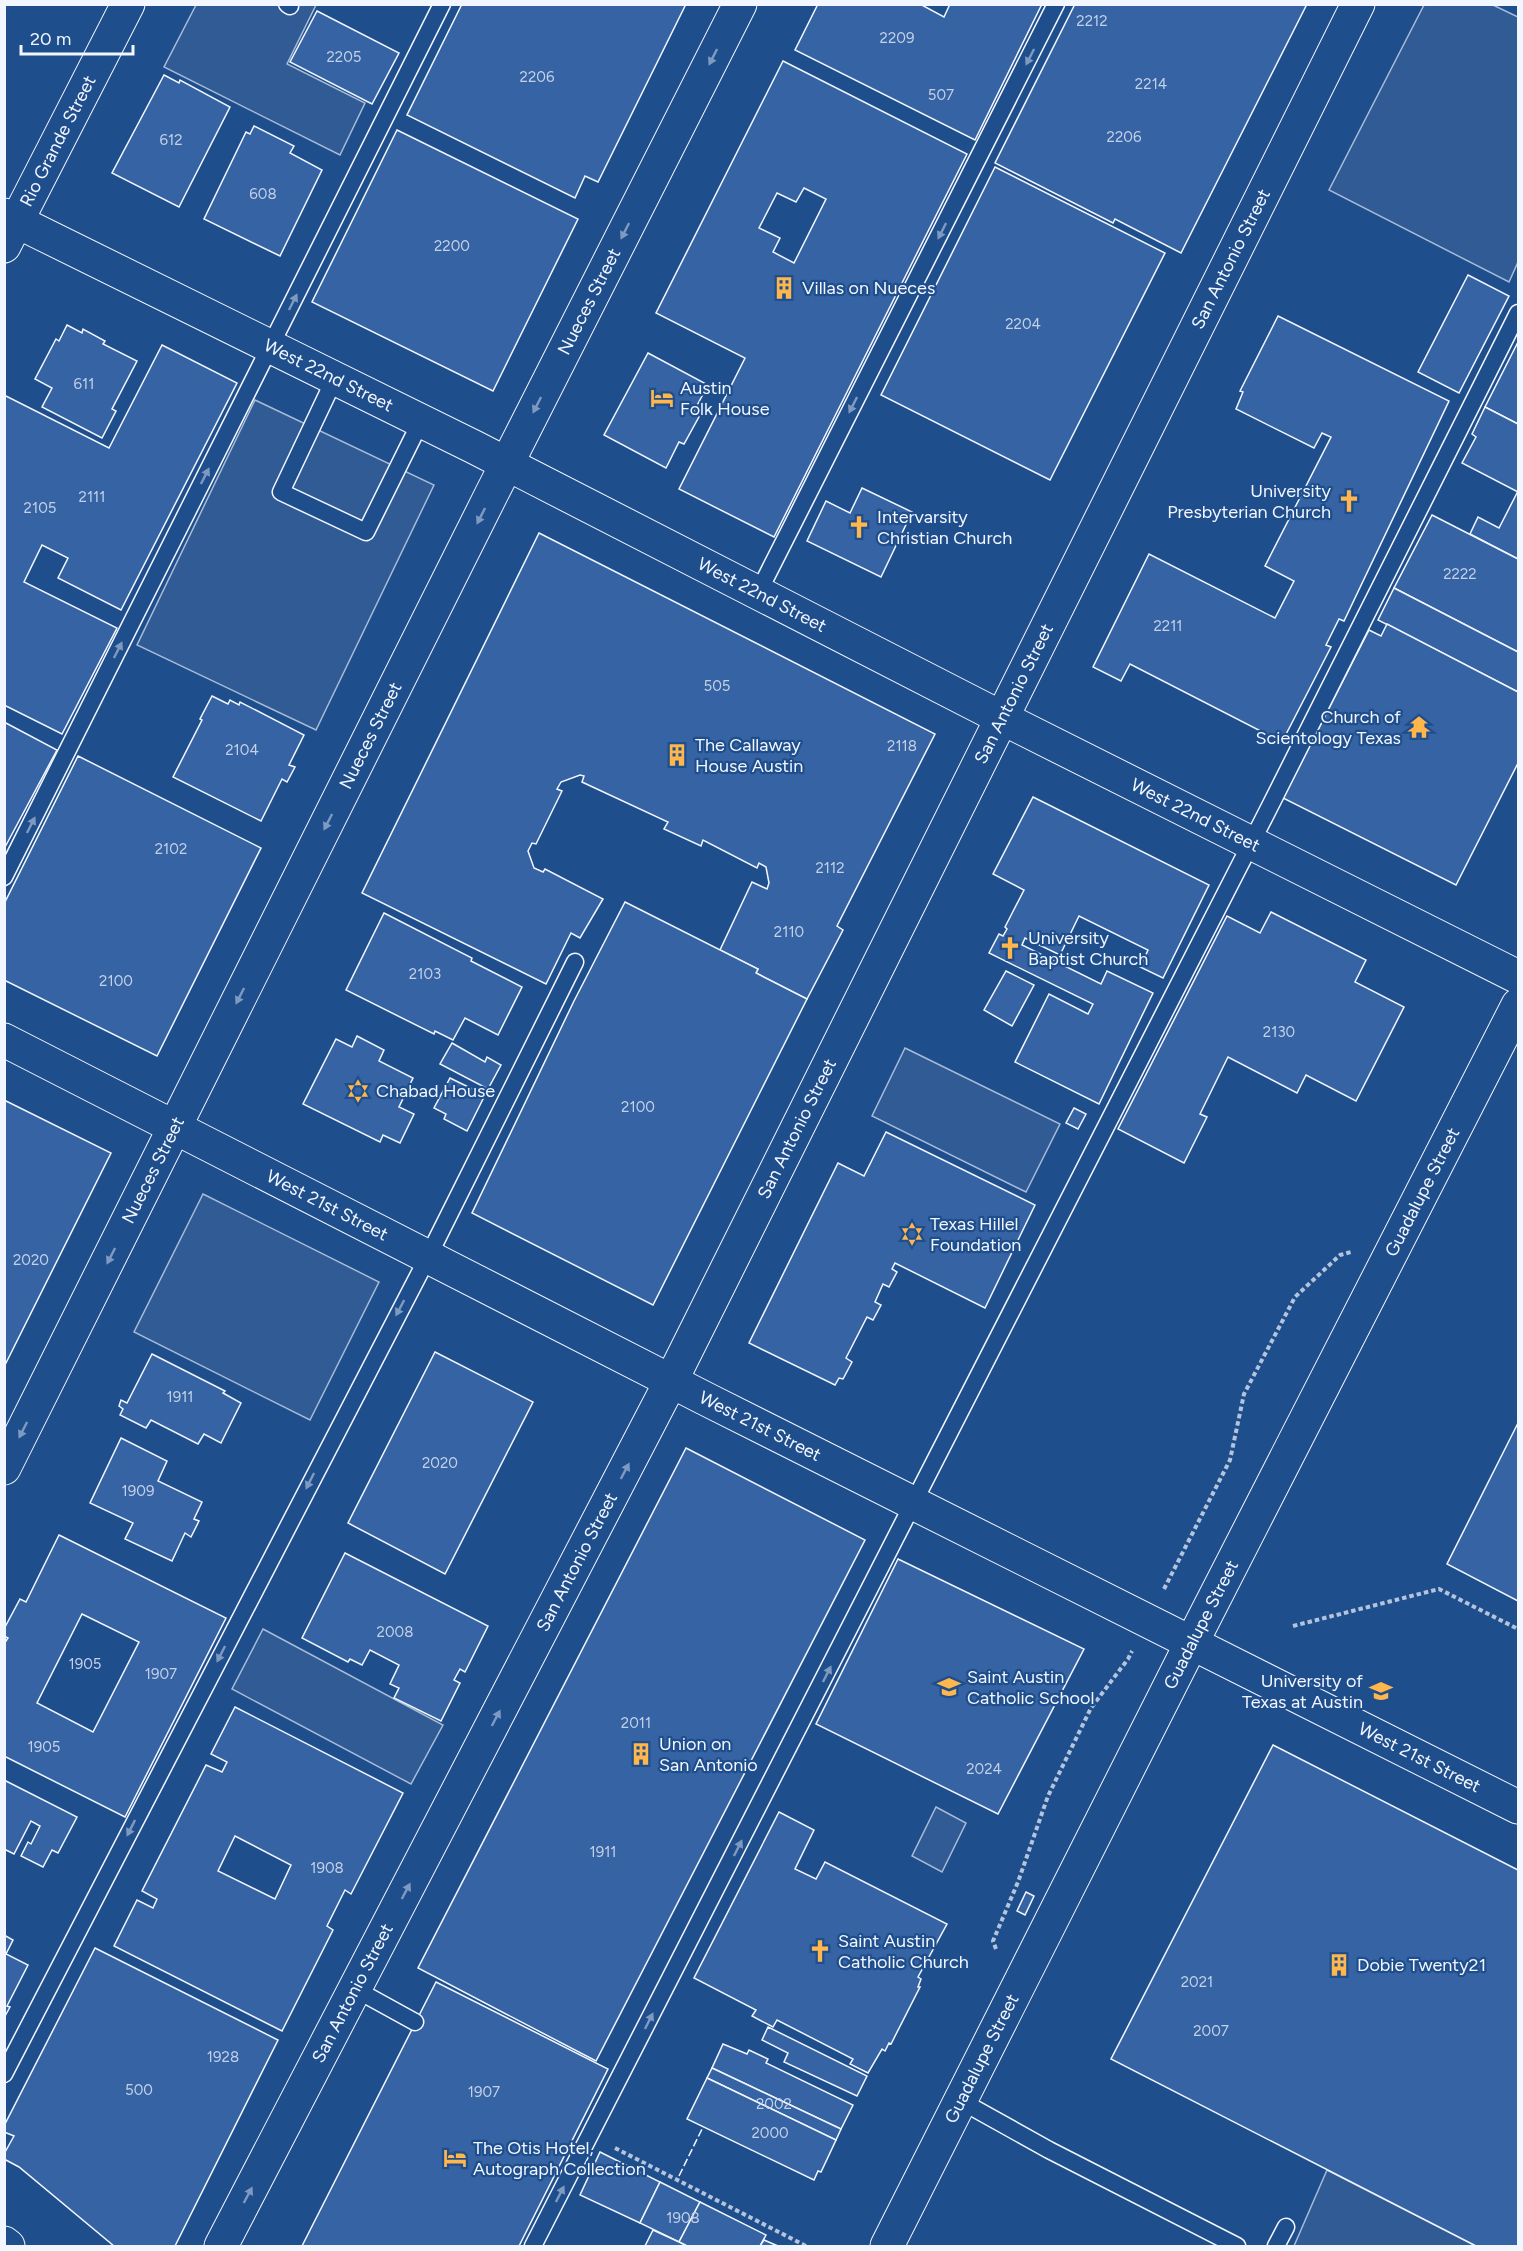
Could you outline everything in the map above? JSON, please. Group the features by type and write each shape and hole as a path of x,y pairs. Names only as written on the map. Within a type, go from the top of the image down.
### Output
{"street":[{"name":"Rio Grande Street","path":"8,227 128,4"},
{"name":"Nueces Street","path":"4,1468 740,4"},
{"name":"San Antonio Street","path":"221,2247 671,1381 1358,4"},
{"name":"West 22nd Street","path":"8,227 270,346 335,378 1002,718 1518,977"},
{"name":"Guadalupe Street","path":"887,2247 1192,1642 1518,1005"},
{"name":"West 21st Street","path":"4,1040 174,1129 671,1381 1518,1807"},
{"path":"4,2243 8,2247"}],"lane":[{"path":"4,877 442,4"},
{"path":"758,593 1056,4"},
{"path":"533,2247 1252,843 1518,312"},
{"path":"335,378 281,492 366,532 421,421"},
{"path":"4,2074 428,1257 575,962"},
{"path":"355,1989 416,2022"},
{"path":"961,2101 1049,2150 1237,2247"},
{"path":"1276,2247 1287,2227"}],"path":[{"path":"1165,1587 1230,1460 1245,1394 1295,1297 1340,1255 1400,1235"},
{"path":"1293,1626 1439,1589 1518,1629"},
{"path":"1014,1994 993,1941 1018,1882 1048,1796 1091,1708 1128,1659 1132,1650"},
{"path":"590,2135 806,2247"}],"shaded area":[{"path":"196,5 316,5 287,64 365,103 340,155 164,67"},
{"path":"1424,5 1493,5 1518,17 1518,262 1509,282 1329,190"},
{"path":"255,400 434,485 316,730 137,645"},
{"path":"905,1048 1060,1124 1026,1192 872,1116"},
{"path":"203,1194 379,1282 310,1420 134,1332"},
{"path":"263,1629 443,1725 411,1784 232,1689"},
{"path":"936,1807 966,1823 942,1872 912,1856"},
{"path":"1327,2170 1476,2246 1294,2246"}],"building":[{"path":"462,4 686,4 598,182 585,176 575,198 407,115"},
{"path":"818,4 920,4 944,17 950,4 1042,4 975,140 795,50"},
{"path":"1075,4 1307,4 1181,253 1115,219 1113,223 995,163"},
{"path":"317,11 399,53 372,104 290,62"},
{"name":"Villas on Nueces","path":"783,61 967,154 774,537 679,489 745,358 656,313","holes":["804,188 826,199 794,263 773,252 780,238 759,228 777,193 796,202"]},
{"path":"164,75 179,83 180,80 230,107 179,207 112,173"},
{"path":"254,126 294,146 290,153 322,170 280,256 204,219 246,132 250,134"},
{"path":"397,130 578,219 493,391 312,302"},
{"path":"995,167 1165,253 1050,480 881,395"},
{"path":"1468,275 1509,296 1459,393 1418,372"},
{"name":"University Presbyterian Church","path":"1278,316 1449,401 1344,621 1339,619 1326,645 1331,647 1282,742 1130,664 1121,681 1093,667 1149,554 1275,618 1294,581 1265,566 1331,437 1322,433 1314,448 1236,409 1243,392 1240,391"},
{"path":"67,325 82,333 83,329 105,341 103,344 137,361 112,409 116,411 102,438 42,407 52,388 35,379 56,339 59,341"},
{"path":"1518,342 1518,424 1485,407"},
{"path":"162,345 237,383 121,610 58,578 68,558 42,545 24,582 117,628 62,734 4,705 4,395 109,448"},
{"name":"Austin Folk House","path":"648,353 708,385 694,411 700,415 684,444 679,442 666,468 604,435"},
{"path":"1485,407 1518,424 1518,492 1462,463 1476,437 1472,434"},
{"name":"Intervarsity Christian Church","path":"862,488 912,512 881,577 807,541 826,501 850,513"},
{"path":"1518,491 1518,559 1470,534 1478,517 1499,528"},
{"path":"1432,515 1518,559 1518,652 1394,588"},
{"name":"The Callaway House Austin","path":"539,533 935,734 837,926 843,930 807,999 756,973 758,969 720,950 752,882 767,889 769,883 766,867 759,863 757,868 703,840 701,846 664,829 668,822 582,782 584,776 580,775 561,782 557,789 562,791 536,844 532,843 528,851 534,868 543,872 545,869 603,899 580,938 571,933 546,984 362,893"},
{"path":"1394,588 1518,652 1518,692 1378,620"},
{"name":"Church of Scientology Texas","path":"1387,624 1518,692 1518,763 1456,885 1283,798 1369,630 1381,636"},
{"path":"212,696 228,704 230,700 239,705 240,702 304,735 289,765 295,767 287,782 282,779 261,821 173,777"},
{"path":"4,722 57,750 4,849"},
{"path":"78,756 261,848 157,1056 4,980 4,904"},
{"name":"University Baptist Church","path":"1033,797 1209,885 1163,978 1140,967 1148,950 1079,916 1060,955 1025,938 1022,945 1101,984 1107,971 1153,993 1099,1104 1015,1062 1049,994 1088,1014 1093,1004 989,953 999,934 1003,936 1007,929 1005,927 1024,890 993,874"},
{"path":"625,902 758,969 756,973 807,999 653,1305 472,1213 574,1001"},
{"path":"1271,912 1366,960 1355,982 1404,1007 1356,1101 1306,1075 1297,1093 1228,1057 1200,1114 1207,1117 1184,1163 1118,1129 1227,916 1260,933"},
{"path":"384,913 472,958 471,961 522,987 498,1035 465,1018 453,1040 435,1031 434,1034 346,990"},
{"path":"1006,971 1034,985 1012,1026 984,1010"},
{"name":"Chabad House","path":"357,1036 384,1050 379,1061 413,1078 399,1107 414,1114 400,1143 383,1135 380,1142 303,1104 336,1039 352,1047"},
{"path":"452,1043 485,1062 487,1057 501,1065 488,1089 440,1064"},
{"path":"450,1078 485,1095 467,1131 444,1119 446,1114 434,1108"},
{"path":"4,1100 111,1153 4,1367"},
{"path":"1074,1108 1086,1114 1078,1129 1066,1123"},
{"name":"Texas Hillel Foundation","path":"886,1132 1035,1205 985,1308 895,1263 892,1269 897,1272 889,1287 883,1284 875,1302 881,1305 873,1320 867,1317 846,1358 852,1362 843,1379 839,1378 835,1385 749,1343 838,1163 864,1176"},
{"path":"435,1352 533,1402 445,1574 348,1523"},
{"path":"152,1354 225,1391 223,1393 241,1403 221,1443 204,1434 198,1444 151,1420 146,1428 120,1415 123,1409 119,1406 121,1400 127,1403"},
{"path":"1518,1423 1518,1601 1447,1564"},
{"path":"121,1438 167,1461 158,1481 202,1502 194,1519 199,1521 191,1537 185,1533 172,1561 125,1539 133,1523 90,1503"},
{"name":"Union on San Antonio","path":"686,1448 865,1540 596,2061 418,1968"},
{"path":"59,1535 226,1618 125,1817 4,1756 4,1644 8,1638 4,1636 4,1629 20,1599 26,1602","holes":["82,1614 139,1642 93,1732 37,1703"]},
{"path":"345,1553 488,1626 465,1672 460,1669 454,1680 460,1683 441,1721 394,1698 399,1688 390,1684 399,1665 370,1650 362,1665 350,1659 348,1662 302,1638"},
{"name":"Saint Austin Catholic School","path":"898,1559 1084,1649 998,1814 816,1724"},
{"path":"235,1707 403,1793 351,1894 345,1890 327,1926 333,1930 282,2031 114,1946 137,1900 153,1908 157,1899 142,1891 206,1765 222,1772 227,1762 211,1754","holes":["235,1836 291,1865 275,1899 218,1871"]},
{"name":"Dobie Twenty21","path":"1273,1745 1518,1870 1518,2246 1476,2246 1111,2059"},
{"path":"4,1780 77,1817 58,1853 52,1850 43,1867 21,1856 28,1842 31,1844 40,1826 31,1821 14,1854 4,1849"},
{"name":"Saint Austin Catholic Church","path":"779,1812 814,1830 795,1869 816,1879 825,1862 947,1924 918,1977 921,1979 918,1987 920,1987 891,2044 889,2043 885,2051 882,2049 868,2073 850,2064 853,2059 777,2020 773,2027 752,2016 756,2010 694,1978"},
{"path":"1026,1892 1034,1896 1025,1915 1017,1911"},
{"path":"4,1935 13,1940 6,1954 28,1965 7,2006 10,2007 4,2018"},
{"path":"95,1948 278,2040 175,2246 114,2246 19,2167 4,2159 4,2154 14,2136 4,2132 4,2126"},
{"name":"The Otis Hotel, Autograph Collection","path":"436,1982 608,2069 519,2246 302,2246"},
{"path":"768,2027 867,2076 857,2096 784,2062 788,2053 762,2040"},
{"path":"723,2044 747,2054 749,2050 768,2059 766,2063 853,2105 841,2129 712,2068"},
{"path":"712,2068 841,2129 836,2140 707,2078"},
{"path":"707,2078 836,2140 821,2172 818,2171 814,2180 687,2119"},
{"path":"600,2152 660,2182 640,2223 580,2195"},
{"path":"660,2182 700,2202 679,2242 640,2223"},
{"path":"700,2202 766,2235 760,2246 687,2246 679,2242"},
{"path":"653,2230 679,2242 687,2246 645,2246"},
{"path":"764,2240 778,2246 760,2246"}],"fence":[{"path":"679,2176 703,2127"}],"place":[{"name":"Villas on Nueces","path":"784,288"},
{"name":"Austin Folk House","path":"662,398"},
{"name":"University Presbyterian Church","path":"1349,501"},
{"name":"Intervarsity Christian Church","path":"859,527"},
{"name":"Church of Scientology Texas","path":"1419,727"},
{"name":"The Callaway House Austin","path":"677,755"},
{"name":"University Baptist Church","path":"1010,948"},
{"name":"Chabad House","path":"358,1091"},
{"name":"Texas Hillel Foundation","path":"912,1234"},
{"name":"Saint Austin Catholic School","path":"949,1687"},
{"name":"University of Texas at Austin","path":"1381,1691"},
{"name":"Union on San Antonio","path":"641,1754"},
{"name":"Saint Austin Catholic Church","path":"820,1951"},
{"name":"Dobie Twenty21","path":"1339,1965"},
{"name":"The Otis Hotel, Autograph Collection","path":"455,2158"}]}
